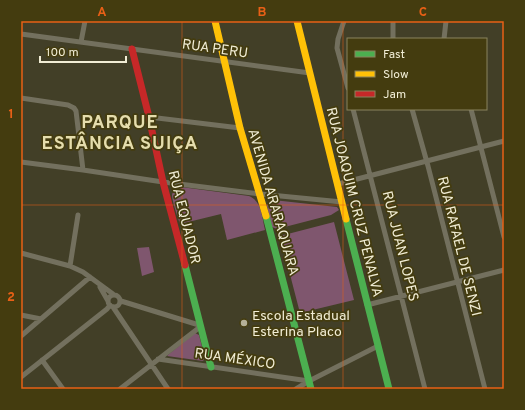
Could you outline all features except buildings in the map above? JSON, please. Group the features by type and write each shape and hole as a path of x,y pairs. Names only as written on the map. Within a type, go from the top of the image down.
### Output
{"street":[{"path":"81,42 85,21"},
{"name":"AVENIDA ARARAQUARA","path":"215,21 240,128 260,194 311,389"},
{"name":"RUA JOAQUIM CRUZ PENALVA","path":"297,21 389,389"},
{"path":"344,21 338,39 337,48 347,84"},
{"path":"393,21 393,38"},
{"path":"444,38 446,21"},
{"name":"RUA PERU","path":"21,34 310,73"},
{"name":"RUA EQUADOR","path":"132,49 163,182 211,367"},
{"path":"21,98 68,105 74,108 76,111 83,170"},
{"name":"RUA JUAN LOPES","path":"354,110 425,389"},
{"name":"RUA RAFAEL DE SENZI","path":"412,110 484,389"},
{"path":"471,110 504,237"},
{"path":"149,117 240,128"},
{"path":"338,184 504,141"},
{"path":"21,169 22,162 163,182 342,202"},
{"path":"70,266 78,215"},
{"path":"21,253 70,266 83,272 113,294 118,295 121,301 200,326"},
{"path":"367,305 504,270"},
{"path":"21,336 90,278"},
{"path":"99,284 110,304 168,389"},
{"path":"21,377 107,309 110,304 109,297 113,294"},
{"path":"110,304 118,306 121,301"},
{"path":"21,315 41,319"},
{"path":"120,389 200,326"},
{"path":"296,389 378,346"},
{"name":"RUA MÉXICO","path":"158,359 309,381"},
{"path":"42,360 63,389"}],"shaded area":[{"path":"181,187 249,196 253,198 259,206 265,230 227,240 221,214 180,224 172,195 175,190"},
{"path":"273,200 337,207 339,210 331,215 277,229 272,227 267,206 269,202"},
{"path":"334,222 354,300 300,313 280,236"},
{"path":"149,247 154,272 142,276 137,248"},
{"path":"195,333 199,335 205,358 203,361 167,356 169,354"}],"traffic: fast":[{"path":"266,216 311,389"},
{"path":"346,219 389,389"},
{"path":"185,265 211,367"}],"traffic: slow":[{"path":"215,21 240,128 266,216"},
{"path":"297,21 346,219"}],"traffic: jam":[{"path":"132,49 163,182 185,265"}],"place":[{"name":"Escola Estadual Esterina Placo","path":"244,323"}],"district":[{"name":"PARQUE ESTÂNCIA SUIÇA","path":"120,132"}]}
